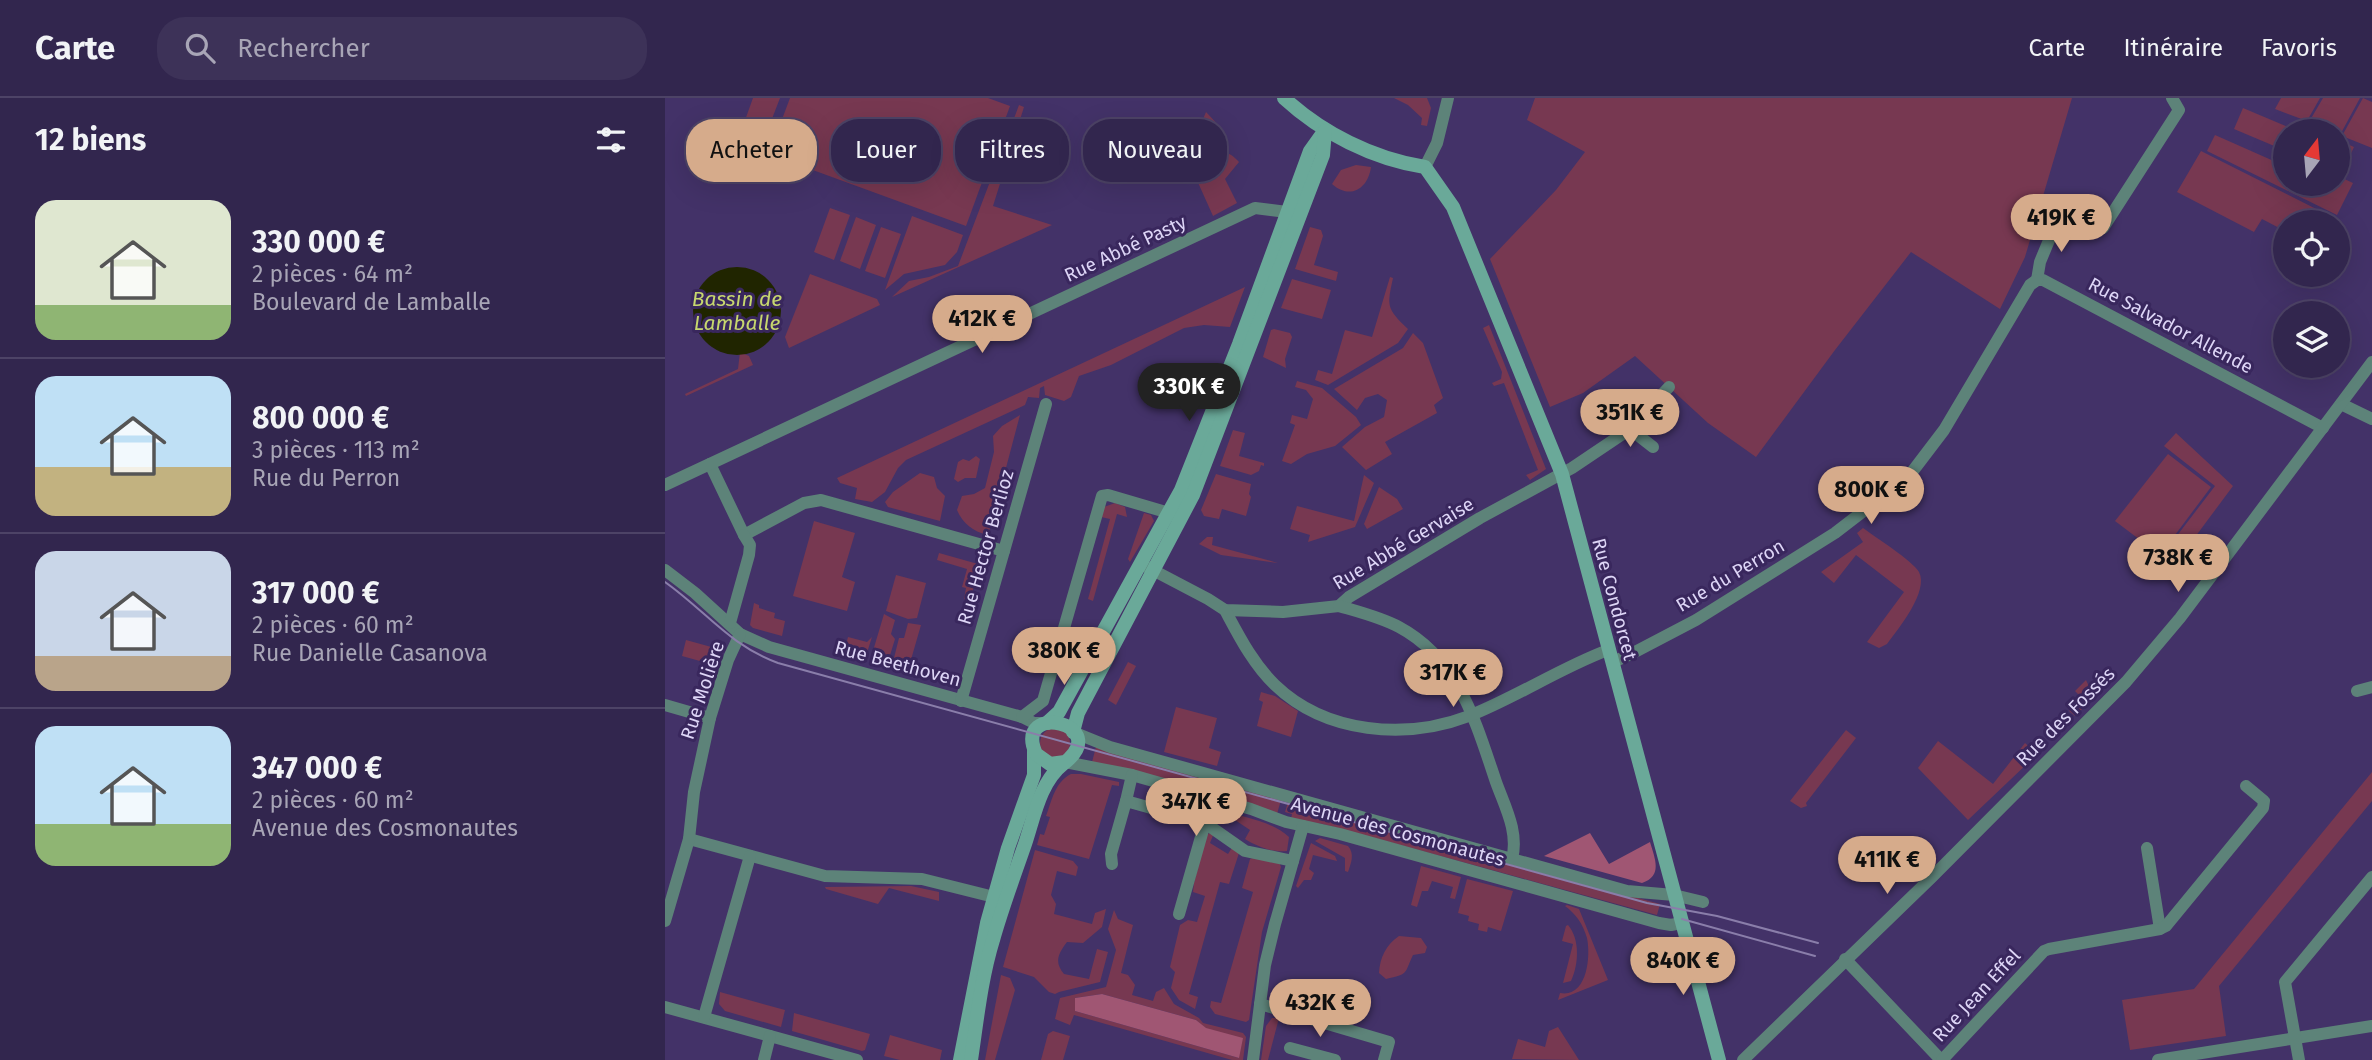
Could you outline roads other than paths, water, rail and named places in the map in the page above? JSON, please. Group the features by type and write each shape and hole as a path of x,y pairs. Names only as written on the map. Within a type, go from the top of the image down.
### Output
{"street":[{"path":"1290,100 1325,130 1399,163 1425,167 1437,143 1448,98"},
{"path":"2037,280 2040,262 2057,221 2063,218 2090,232 2103,229 2179,110 2172,98"},
{"path":"971,1060 1007,848 1036,767 1035,734 1059,712 1147,568 1176,515 1189,471 1294,213 1310,151 1325,130"},
{"name":"Rue Condorcet","path":"1425,167 1453,207 1562,474 1719,1060"},
{"name":"Rue Abbé Pasty","path":"665,485 1255,208 1294,213"},
{"name":"Rue Salvador Allende","path":"2037,280 2043,280 2323,428"},
{"name":"Rue du Perron","path":"1225,610 1245,648 1276,686 1302,705 1324,716 1370,729 1402,730 1440,725 1473,714 1597,654 1611,656 1696,620 1835,533 1909,476 1944,430 2030,285 2037,280"},
{"name":"Rue des Fossés","path":"1743,1060 2134,674 2180,618 2372,362"},
{"name":"Rue Abbé Gervaise","path":"1147,568 1225,610 1283,612 1339,606 1360,590 1468,526 1562,474 1630,429 1669,387"},
{"name":"Rue Hector Berlioz","path":"961,701 1046,404"},
{"path":"2341,404 2372,419"},
{"path":"1630,429 1653,447"},
{"path":"710,464 750,545 750,555 730,623"},
{"path":"1022,717 1043,701 1102,496 1108,495 1176,515"},
{"path":"744,534 804,503 821,500 1004,551"},
{"path":"1073,732 1074,720 1147,568"},
{"path":"665,570 688,586 740,634"},
{"path":"1339,606 1397,626 1420,641 1450,672 1463,691 1515,837 1512,859"},
{"name":"Rue Beethoven","path":"740,634 792,654 1022,717 1034,723 1047,723"},
{"name":"Rue Molière","path":"665,921 689,839 694,792 710,718 729,656 740,634"},
{"path":"2357,691 2372,687"},
{"path":"665,705 710,718"},
{"path":"960,1060 979,955 1000,898 1051,774 1075,752 1077,742 1073,732 1063,723 1047,723"},
{"name":"Avenue des Cosmonautes","path":"1073,732 1110,747 1627,891 1674,895 1703,902"},
{"path":"1034,750 1046,763 1055,765 1065,762"},
{"name":"Avenue des Cosmonautes","path":"1065,762 1132,775 1303,826 1659,923 1681,923"},
{"path":"1112,864 1111,854 1132,775"},
{"path":"2147,848 2160,929 2166,926 2263,808 2264,801 2246,786"},
{"path":"1126,801 1205,823 1245,851 1293,861"},
{"path":"1179,914 1205,823"},
{"path":"1253,1060 1270,944 1303,826"},
{"path":"689,839 825,876 922,878 1000,898"},
{"path":"704,1017 750,856"},
{"path":"2299,1060 2285,982 2372,877"},
{"name":"Rue Jean Effel","path":"1942,1060 2044,951 2160,929"},
{"path":"1846,959 1942,1060"},
{"path":"1260,1004 1389,1042 1384,1060"},
{"path":"665,1007 857,1060"},
{"path":"2158,1060 2372,1026"},
{"path":"764,1060 770,1036"},
{"path":"1290,1048 1328,1059"}],"water":[{"name":"Bassin de Lamballe","path":"737,267 754,270 768,280 778,294 781,311 778,328 768,342 754,352 737,355 720,352 706,342 696,328 693,311 696,294 706,280 720,270"}],"tram line":[{"path":"665,582 745,647 778,663 1647,903 1717,916 1818,943"},
{"path":"1682,919 1815,956"}]}
